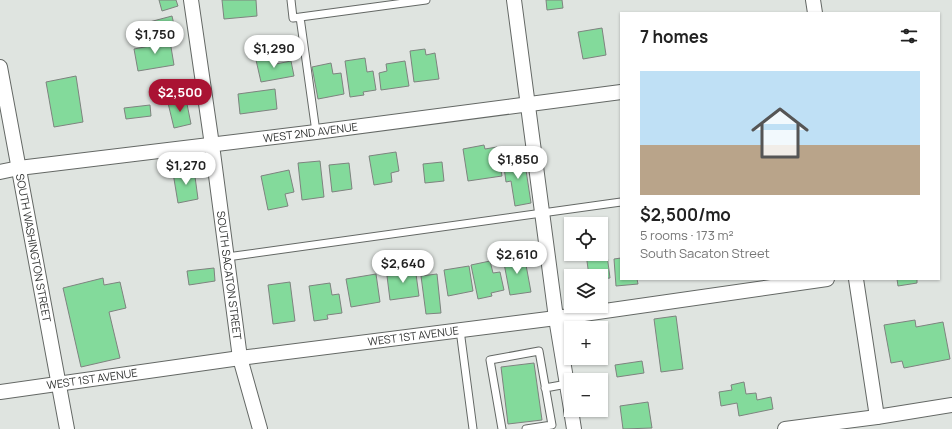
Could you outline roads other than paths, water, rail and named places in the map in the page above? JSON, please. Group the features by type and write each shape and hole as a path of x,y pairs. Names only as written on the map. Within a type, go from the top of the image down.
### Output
{"street":[{"name":"SOUTH SACATON STREET","path":"191,0 240,358 260,429"},
{"path":"514,0 556,318 565,373"},
{"path":"813,0 815,12"},
{"name":"SOUTH WASHINGTON STREET","path":"0,67 67,429"},
{"name":"WEST 2ND AVENUE","path":"0,172 19,168 316,132 620,92"},
{"name":"WEST 1ST AVENUE","path":"0,392 240,358 556,318 820,280"},
{"path":"856,280 877,417"},
{"path":"785,429 877,417 952,405"},
{"path":"572,417 574,429"}],"lane":[{"path":"291,0 293,18 426,0"},
{"path":"300,17 316,132"},
{"path":"227,257 620,202"},
{"path":"460,330 472,429"},
{"path":"502,429 490,360 539,351 552,424 526,429"},
{"path":"545,388 564,385"}]}
